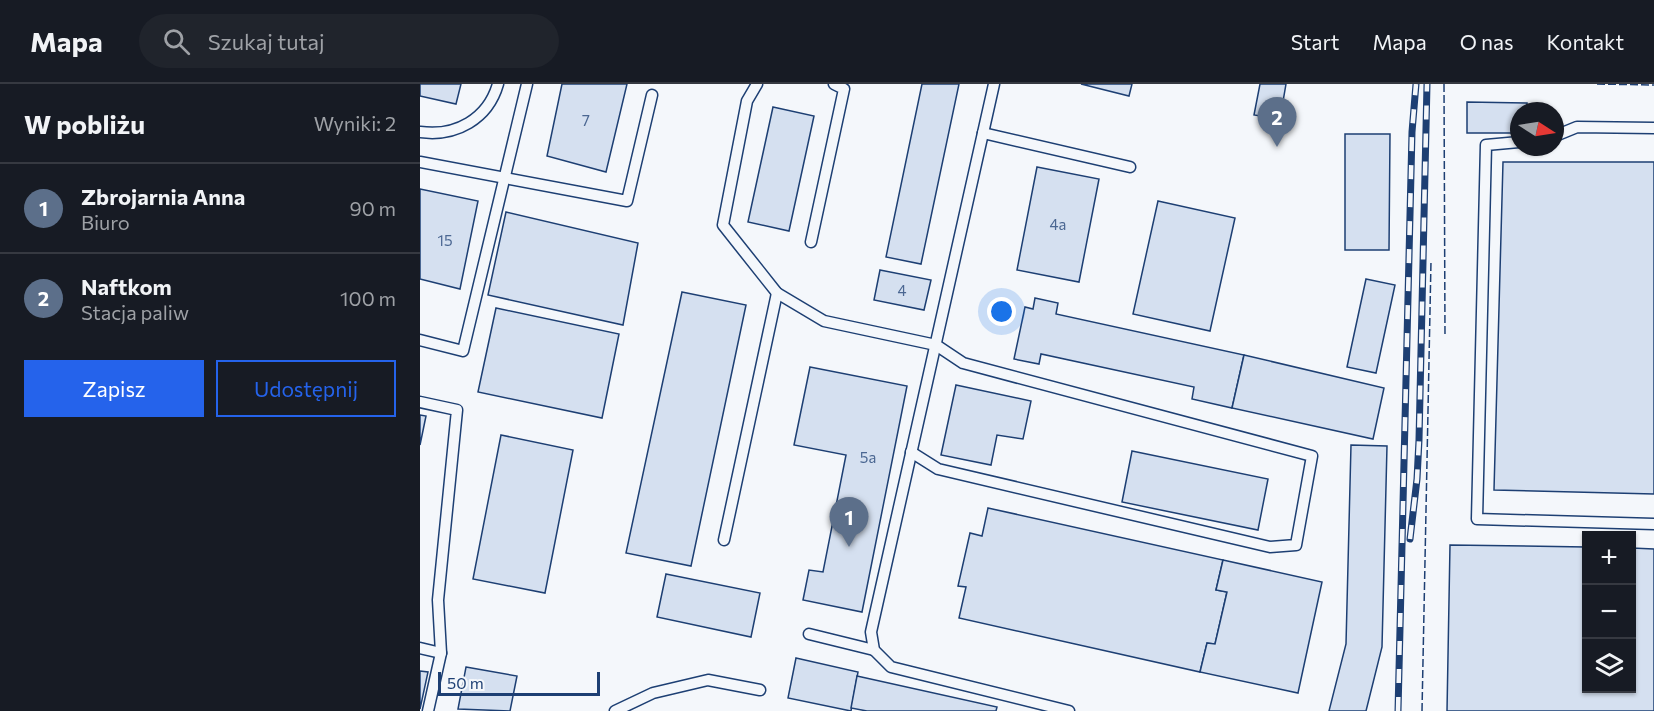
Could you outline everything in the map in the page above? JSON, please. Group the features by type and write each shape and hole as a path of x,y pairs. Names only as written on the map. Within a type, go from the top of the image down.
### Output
{"lane":[{"path":"420,132 448,132 472,122 494,97 498,84"},
{"path":"420,340 463,351 527,84"},
{"path":"757,84 747,101 723,225 777,293 824,321 936,345 963,363 1312,456 1296,545 1270,547 938,470 911,452"},
{"path":"811,242 844,89 834,84"},
{"path":"874,650 871,632 994,84"},
{"path":"420,162 627,201 652,95"},
{"path":"1564,132 1576,127 1654,128"},
{"path":"983,134 1130,167"},
{"path":"1510,143 1486,145 1477,519 1654,524"},
{"path":"724,540 777,293"},
{"path":"420,402 457,410 438,600 441,653 428,711"},
{"path":"809,634 874,650 891,667 1069,711"},
{"path":"420,648 441,653"},
{"path":"615,711 653,693 708,680 760,690"}],"building":[{"path":"420,84 461,84 456,104 420,96"},
{"path":"562,84 627,84 606,172 547,156"},
{"path":"922,84 959,84 921,264 886,257"},
{"path":"1081,84 1132,84 1129,96"},
{"path":"1260,84 1286,84 1280,119 1254,115"},
{"path":"1467,102 1510,103 1510,133 1467,133"},
{"path":"773,107 814,116 789,231 748,222"},
{"path":"1345,134 1390,134 1389,250 1345,250"},
{"path":"1503,162 1654,162 1654,494 1494,490"},
{"path":"1037,167 1099,179 1079,282 1017,270"},
{"path":"420,189 478,201 460,289 420,279"},
{"path":"1158,201 1235,218 1210,331 1133,314"},
{"path":"506,212 638,243 623,325 488,295"},
{"path":"880,270 931,280 924,310 874,300"},
{"path":"1366,279 1395,285 1376,373 1347,367"},
{"path":"682,292 746,305 691,566 626,553"},
{"path":"1035,298 1058,303 1056,314 1244,355 1232,408 1192,399 1194,387 1041,354 1039,364 1014,359 1025,307 1033,309"},
{"path":"496,308 619,334 602,418 478,392"},
{"path":"1244,355 1384,388 1373,439 1232,408"},
{"path":"810,367 907,386 862,612 803,600 809,570 823,572 846,455 794,445"},
{"path":"956,385 1031,401 1023,439 997,435 991,465 941,455"},
{"path":"420,415 426,416 420,445"},
{"path":"501,435 573,450 545,593 473,579"},
{"path":"1351,445 1387,446 1382,647 1366,711 1329,711 1346,644"},
{"path":"1132,451 1268,479 1258,530 1122,502"},
{"path":"988,508 1223,560 1216,590 1227,592 1215,644 1207,643 1200,672 959,618 966,587 958,586 970,533 982,536"},
{"path":"1450,545 1582,547 1582,693 1636,693 1636,548 1654,549 1654,711 1447,711"},
{"path":"1223,560 1322,582 1298,693 1200,672 1207,643 1215,644 1227,592 1216,590"},
{"path":"666,574 760,593 751,637 657,617"},
{"path":"796,658 858,672 851,711 788,698"},
{"path":"466,667 517,676 510,711 458,709"},
{"path":"420,671 428,672 420,709"},
{"path":"857,676 997,707 996,711 867,711 851,708"}],"railway":[{"path":"1398,711 1412,132 1416,84"},
{"path":"1410,539 1419,440 1427,84"}],"fence":[{"path":"1444,84 1445,337"},
{"path":"1597,84 1654,85"},
{"path":"1422,711 1431,261"}],"place":[{"name":"Naftkom","path":"1277,147"},
{"name":"Zbrojarnia Anna","path":"849,547"}]}
